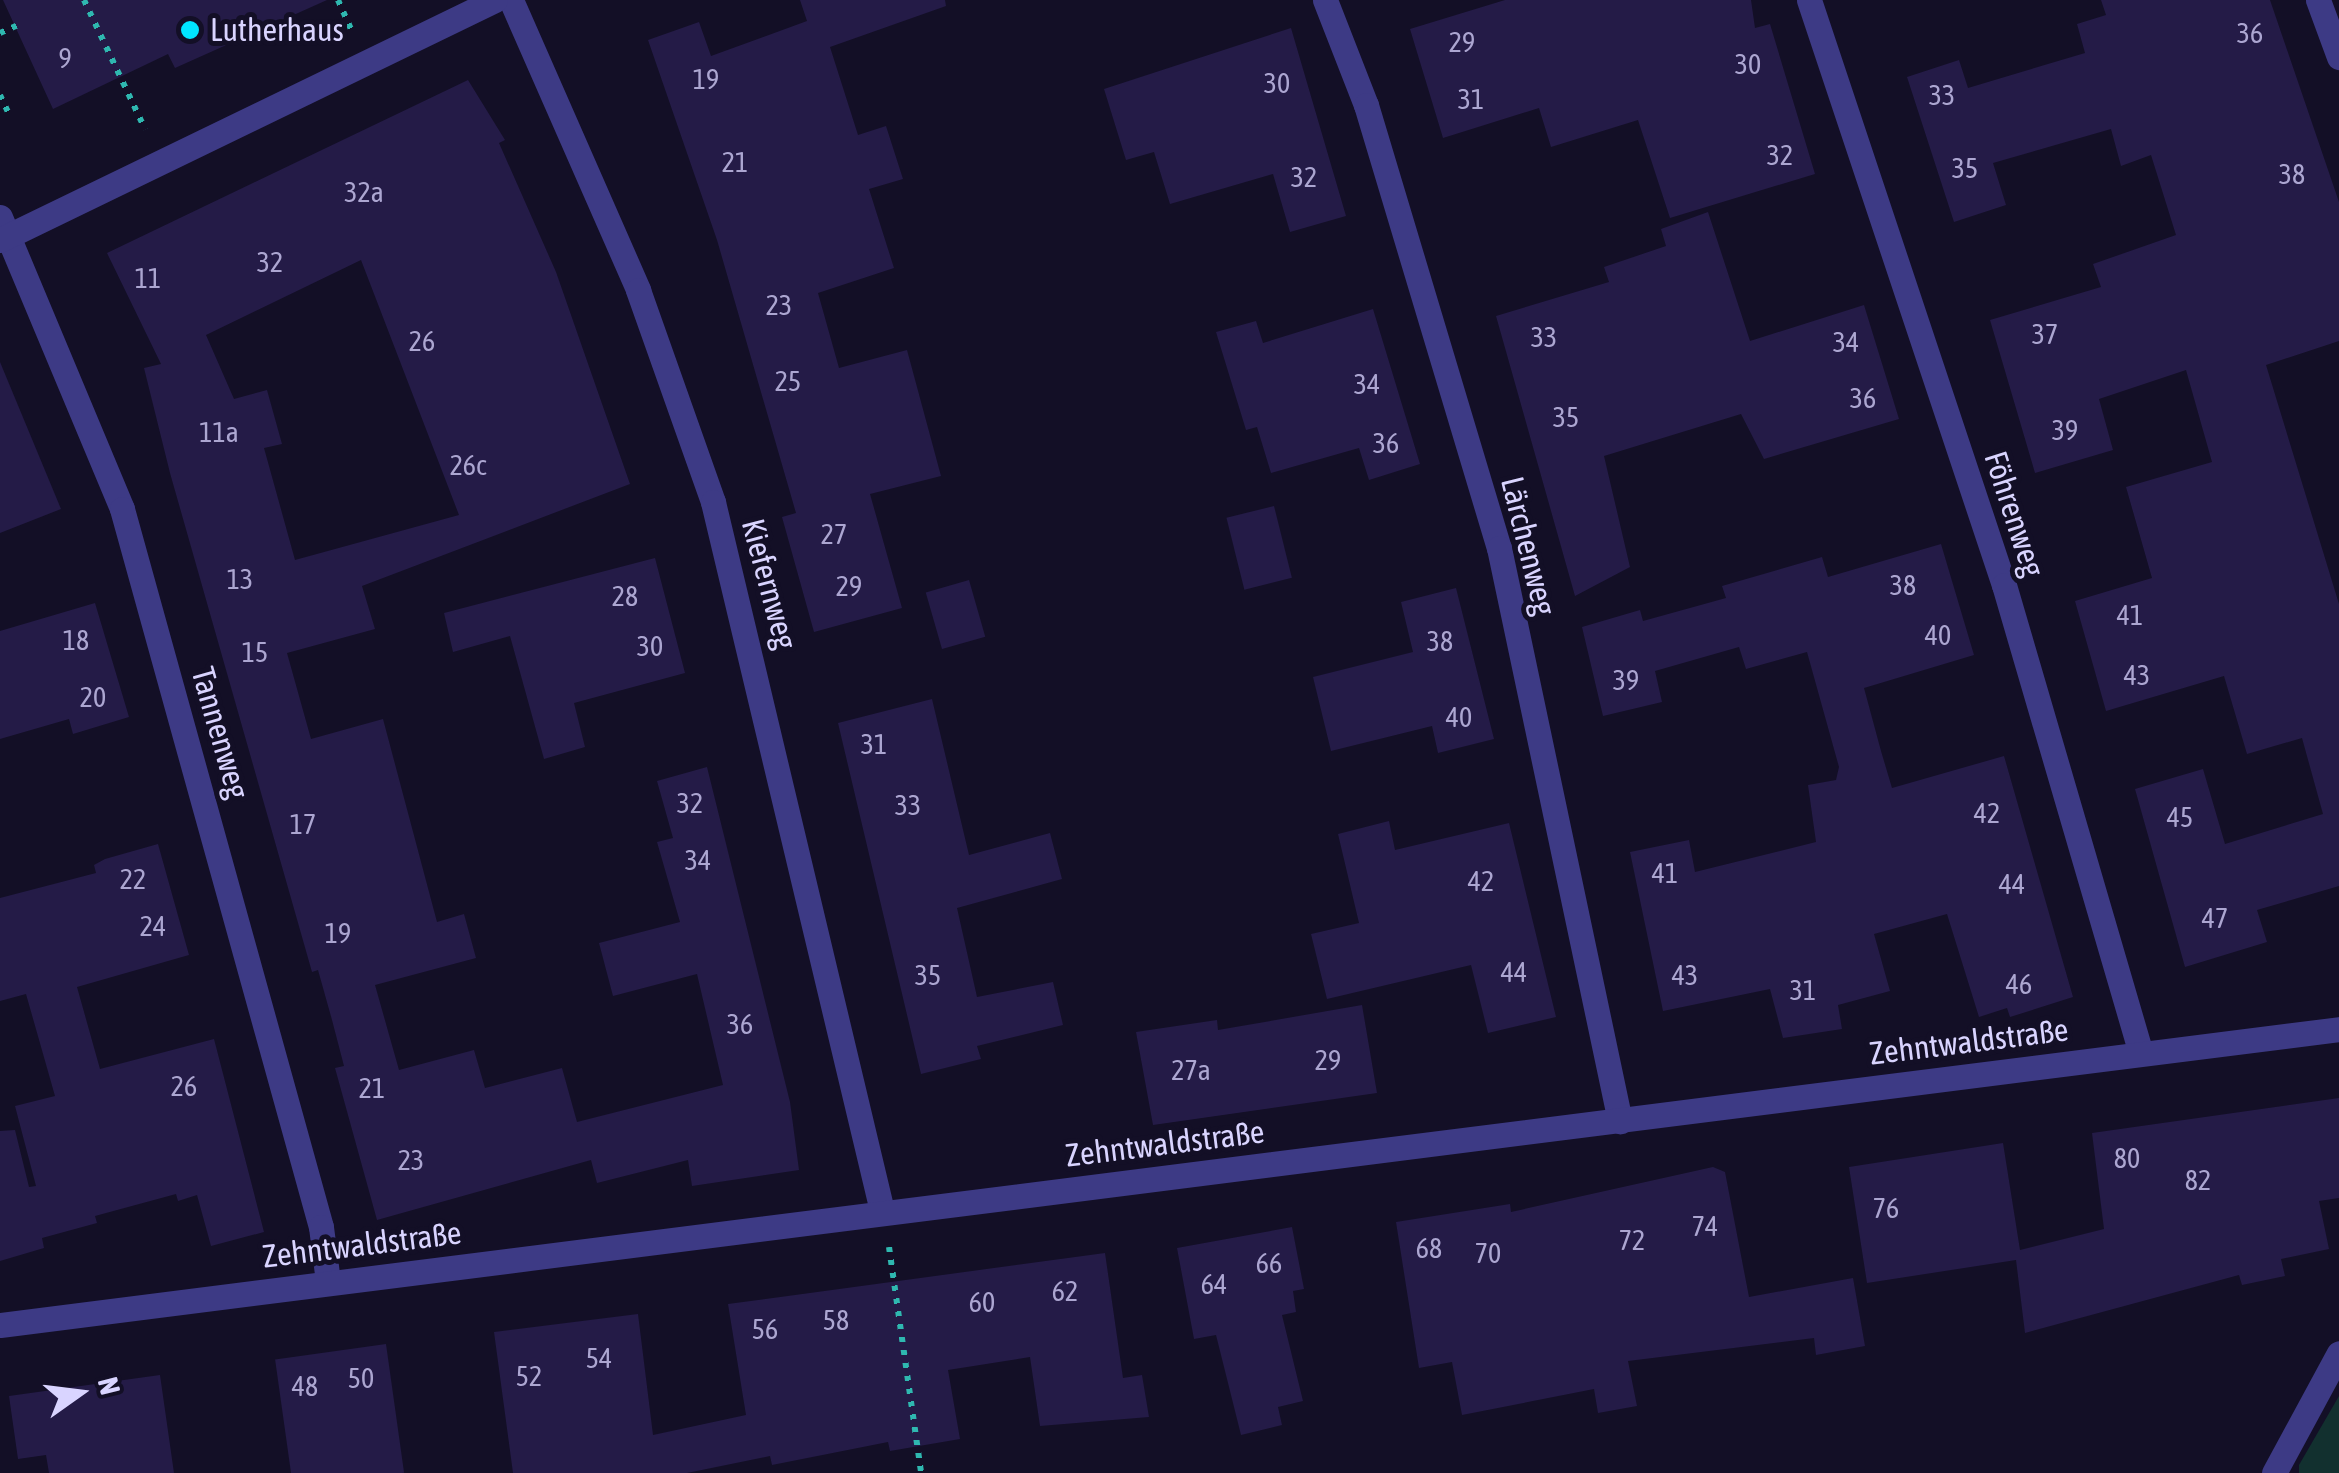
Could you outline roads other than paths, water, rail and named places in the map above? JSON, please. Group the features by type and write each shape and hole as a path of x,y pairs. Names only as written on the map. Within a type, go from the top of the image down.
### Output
{"street":[{"path":"4,231 160,162 494,0"},
{"name":"Kiefernweg","path":"511,0 638,290 713,502 884,1211"},
{"name":"Lärchenweg","path":"1325,0 1366,105 1498,548 1620,1121"},
{"name":"Föhrenweg","path":"1809,0 2004,585 2141,1052"},
{"path":"2318,0 2339,57"},
{"name":"Tannenweg","path":"4,231 122,509 322,1227 328,1282"},
{"name":"Zehntwaldstraße","path":"0,1324 2339,1029"},
{"path":"2274,1473 2339,1354"}],"place":[{"name":"Lutherhaus","path":"190,30"}]}
